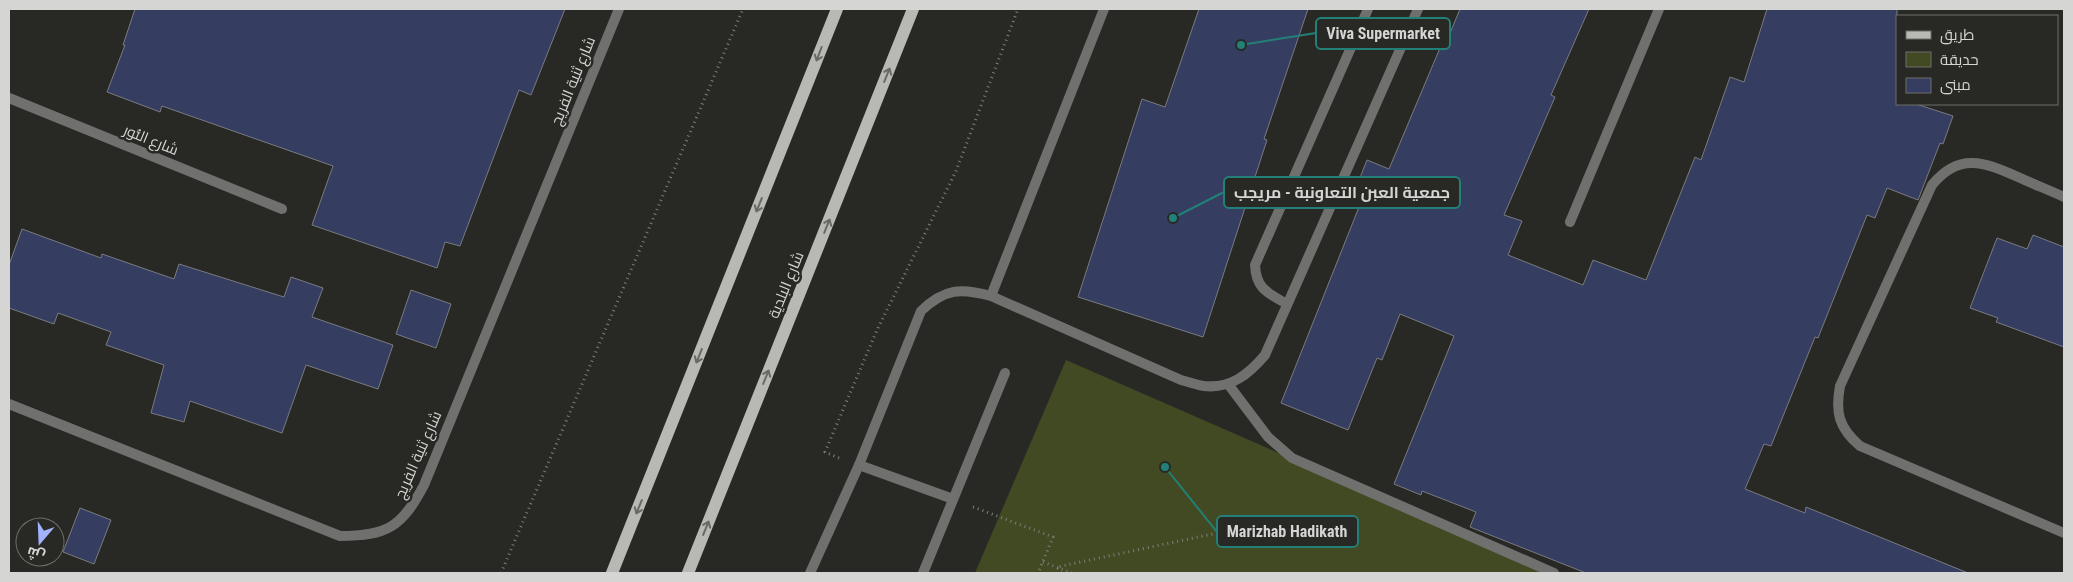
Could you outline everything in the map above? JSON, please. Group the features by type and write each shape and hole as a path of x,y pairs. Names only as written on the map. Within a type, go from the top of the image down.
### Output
{"main road":[{"path":"612,573 837,9"},
{"name":"شارع البلدية","path":"688,573 914,9"}],"street":[{"name":"شارع ثنية الفريج","path":"9,404 340,536 367,536 392,527 412,509 424,485 619,9"},
{"path":"991,296 1104,9"},
{"path":"1287,304 1261,286 1255,274 1255,264 1368,9"},
{"path":"810,573 859,465 921,311 934,298 951,291 972,291 991,296 1181,380 1204,386 1228,384 1249,373 1265,355 1418,9"},
{"path":"1570,222 1658,9"},
{"name":"شارع النُّور","path":"9,98 282,209"},
{"path":"2064,197 1994,166 1980,162 1966,162 1941,174 1932,185 1840,386 1837,401 1843,428 1860,446 2064,532"},
{"path":"923,573 1005,373"},
{"path":"1228,384 1268,437 1292,458 1554,573"},
{"path":"859,465 953,499"}],"path":[{"path":"501,573 743,9"},
{"path":"859,465 825,452 878,330 956,171 1018,9"},
{"path":"953,499 1053,537 1038,573"},
{"path":"1057,566 1245,527"},
{"path":"1043,562 1072,573"},
{"path":"1057,566 1061,573"}],"green space":[{"path":"1066,360 1553,573 975,573"}],"building":[{"path":"135,9 565,9 531,95 519,90 460,246 445,242 437,268 312,225 333,166 162,106 160,112 107,92 125,45 123,45"},
{"path":"1199,9 1308,9 1264,139 1267,140 1203,337 1078,297 1142,99 1165,107"},
{"path":"1460,9 1589,9 1551,95 1555,97 1504,215 1522,221 1508,255 1583,285 1593,260 1646,280 1695,157 1701,160 1730,77 1744,82 1767,9 1897,9 1896,105 1919,105 1953,116 1943,144 1940,143 1918,200 1887,188 1875,218 1867,215 1818,338 1815,337 1771,446 1764,444 1745,489 1805,513 1806,507 1968,573 1586,573 1470,527 1476,512 1422,491 1421,495 1394,484 1454,336 1400,314 1382,360 1377,358 1348,430 1281,403 1363,197 1354,193 1367,160 1389,169 1440,48 1443,50"},
{"path":"22,229 101,258 102,254 174,279 179,264 284,297 291,277 323,288 312,317 393,345 378,389 306,365 282,433 190,401 184,422 151,413 164,365 106,345 111,332 58,313 54,324 9,308 9,265"},
{"path":"2033,235 2064,247 2064,347 1996,322 1998,318 1970,308 1997,238 2027,249"},
{"path":"411,290 451,304 436,348 396,334"},
{"path":"80,508 111,520 94,564 65,553 65,547"}],"place":[{"name":"Viva Supermarket","path":"1241,45"},
{"name":"جمعية العبن التعاونبة - مريجب","path":"1173,218"},
{"name":"Marizhab Hadikath","path":"1165,467"}]}
